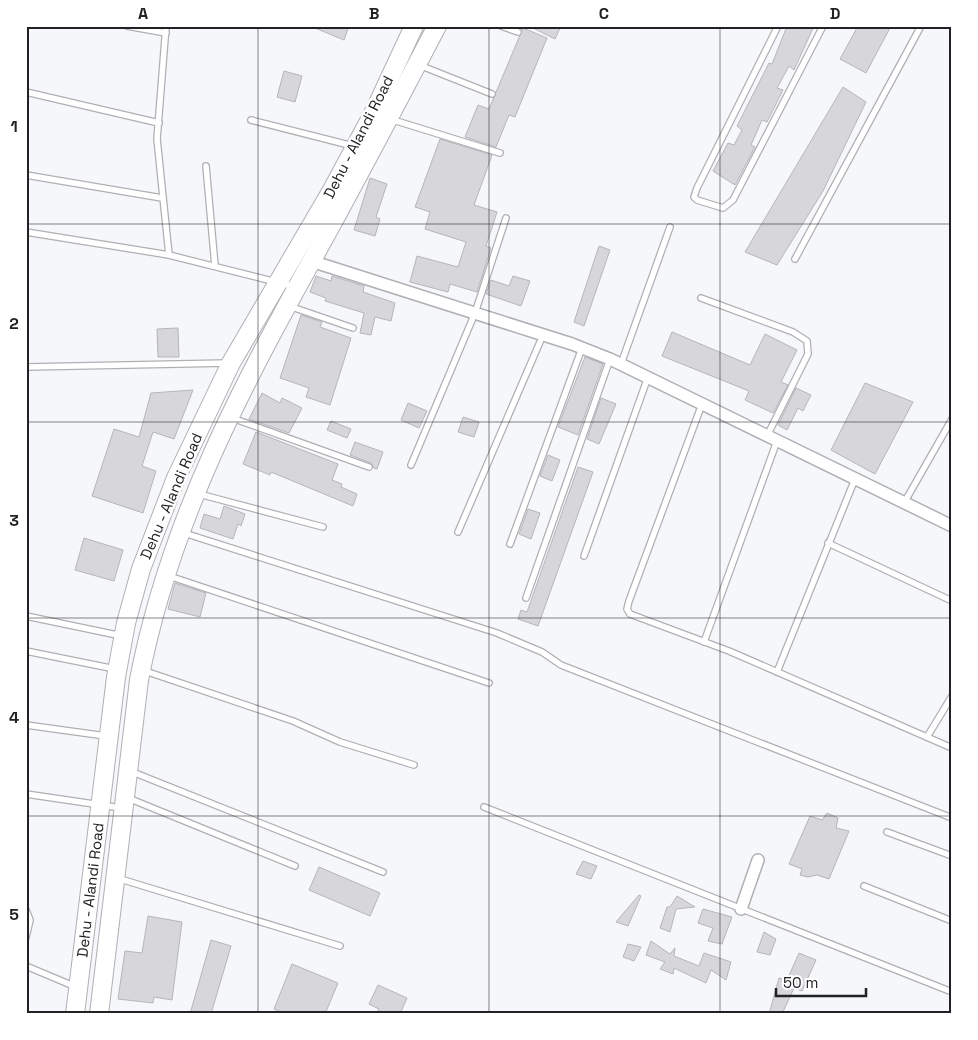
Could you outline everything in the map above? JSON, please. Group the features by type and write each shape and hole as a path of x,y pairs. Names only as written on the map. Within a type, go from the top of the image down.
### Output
{"main road":[{"name":"Dehu - Alandi Road","path":"75,1014 117,669 141,569 176,478 231,362 288,284 363,150 414,26"},
{"name":"Dehu - Alandi Road","path":"363,150 389,118 437,26"},
{"name":"Dehu - Alandi Road","path":"99,1014 127,770 141,669 149,629 164,574 195,492 228,417 286,305 288,284"}],"street":[{"path":"303,259 610,358 952,526"},
{"path":"742,909 758,860"}],"lane":[{"path":"127,26 166,30 158,139 162,198 169,255"},
{"path":"501,26 518,32"},
{"path":"778,26 696,188 694,197 697,200 724,208 733,200 824,26"},
{"path":"795,259 921,26"},
{"path":"417,64 492,94"},
{"path":"26,92 159,123"},
{"path":"389,118 500,154"},
{"path":"251,120 363,150"},
{"path":"206,166 215,266"},
{"path":"26,175 162,198"},
{"path":"411,466 475,313 506,218"},
{"path":"621,364 670,226"},
{"path":"26,232 169,255 288,284"},
{"path":"701,298 793,332 807,341 808,354 772,438 704,642"},
{"path":"286,305 353,328"},
{"path":"458,532 543,335"},
{"path":"510,544 582,348"},
{"path":"526,598 610,358"},
{"path":"26,367 231,362"},
{"path":"584,556 648,377"},
{"path":"702,404 628,609 630,614 777,672 952,748"},
{"path":"228,417 369,468"},
{"path":"904,503 952,419"},
{"path":"777,672 855,479"},
{"path":"195,492 323,527"},
{"path":"180,532 497,633 542,652 561,665 952,818"},
{"path":"828,543 952,602"},
{"path":"164,574 489,683"},
{"path":"26,616 124,636"},
{"path":"26,651 117,669"},
{"path":"141,669 293,721 340,742 414,765"},
{"path":"927,737 952,696"},
{"path":"26,724 108,736"},
{"path":"127,770 383,872"},
{"path":"26,794 100,805 123,802 296,866"},
{"path":"484,807 952,992"},
{"path":"887,832 952,856"},
{"path":"115,877 340,946"},
{"path":"864,886 952,921"},
{"path":"26,910 30,920 26,937"},
{"path":"26,966 78,988"}],"building":[{"path":"310,26 349,26 344,40"},
{"path":"529,26 561,26 555,39"},
{"path":"787,26 814,26 794,70 789,66 777,88 783,90 767,122 762,120 751,145 755,147 735,185 713,171 728,143 734,145 742,130 737,126 769,63 772,64"},
{"path":"858,26 891,26 866,73 840,59"},
{"path":"523,28 547,38 515,117 509,115 496,147 465,137 478,105 489,109"},
{"path":"284,71 302,76 295,102 277,97"},
{"path":"843,87 866,102 823,191 777,265 745,252"},
{"path":"440,139 492,155 474,205 497,212 486,246 491,248 477,292 450,284 448,292 410,282 417,256 458,267 466,242 425,229 430,212 415,207"},
{"path":"370,178 387,184 376,217 380,219 375,236 354,230"},
{"path":"599,246 610,250 584,326 574,322"},
{"path":"316,276 331,281 332,276 364,286 363,292 395,303 391,321 375,317 371,335 360,333 364,313 325,301 326,298 310,292"},
{"path":"513,276 530,281 521,306 486,294 491,280 509,286"},
{"path":"301,315 322,322 320,327 351,338 330,405 306,397 309,388 280,378"},
{"path":"178,328 179,357 158,357 157,329"},
{"path":"672,332 750,365 765,334 797,350 781,382 788,385 773,413 745,400 749,391 662,356"},
{"path":"585,357 603,364 578,435 558,427"},
{"path":"865,383 913,402 875,474 831,450"},
{"path":"796,388 811,395 803,411 798,408 787,430 778,425"},
{"path":"193,390 174,439 153,432 142,466 156,471 143,513 92,496 114,429 139,437 151,393"},
{"path":"262,393 280,403 282,398 302,408 289,433 249,419"},
{"path":"601,398 616,404 599,444 587,439"},
{"path":"408,403 427,411 419,428 401,420"},
{"path":"463,417 479,422 474,437 458,432"},
{"path":"331,421 351,429 347,438 327,430"},
{"path":"256,432 338,464 332,480 342,484 341,487 357,494 353,506 271,472 270,475 243,464"},
{"path":"355,442 383,452 377,469 371,463 350,455"},
{"path":"548,455 560,460 552,481 540,476"},
{"path":"578,467 593,472 538,626 518,619 521,610 527,612"},
{"path":"224,506 245,514 241,526 238,524 233,539 200,528 204,514 220,519"},
{"path":"528,509 540,513 531,539 519,534"},
{"path":"84,538 123,550 114,581 75,570"},
{"path":"175,583 206,593 200,617 168,609"},
{"path":"827,813 838,818 836,828 849,831 829,879 817,875 808,877 800,875 802,869 789,864 810,816 822,820"},
{"path":"583,861 597,866 591,879 576,874"},
{"path":"319,867 380,893 370,916 309,890"},
{"path":"639,895 641,896 628,926 616,922"},
{"path":"677,896 695,907 676,909 670,932 660,928 667,907 670,907"},
{"path":"703,909 732,917 722,944 708,941 713,928 698,923"},
{"path":"148,916 182,922 172,1000 154,997 153,1003 118,999 125,951 142,953"},
{"path":"764,932 776,939 770,955 757,952"},
{"path":"211,940 231,946 211,1014 190,1014"},
{"path":"651,941 670,954 675,948 674,956 699,966 704,953 731,962 726,980 711,970 706,983 674,968 673,974 660,969 665,962 646,955"},
{"path":"628,944 641,947 634,961 623,957"},
{"path":"799,953 816,960 802,991 794,988 782,1014 769,1014 779,978 787,980"},
{"path":"292,964 338,983 325,1014 286,1014 274,1009"},
{"path":"378,985 407,998 400,1014 376,1014 379,1009 369,1004"}]}
